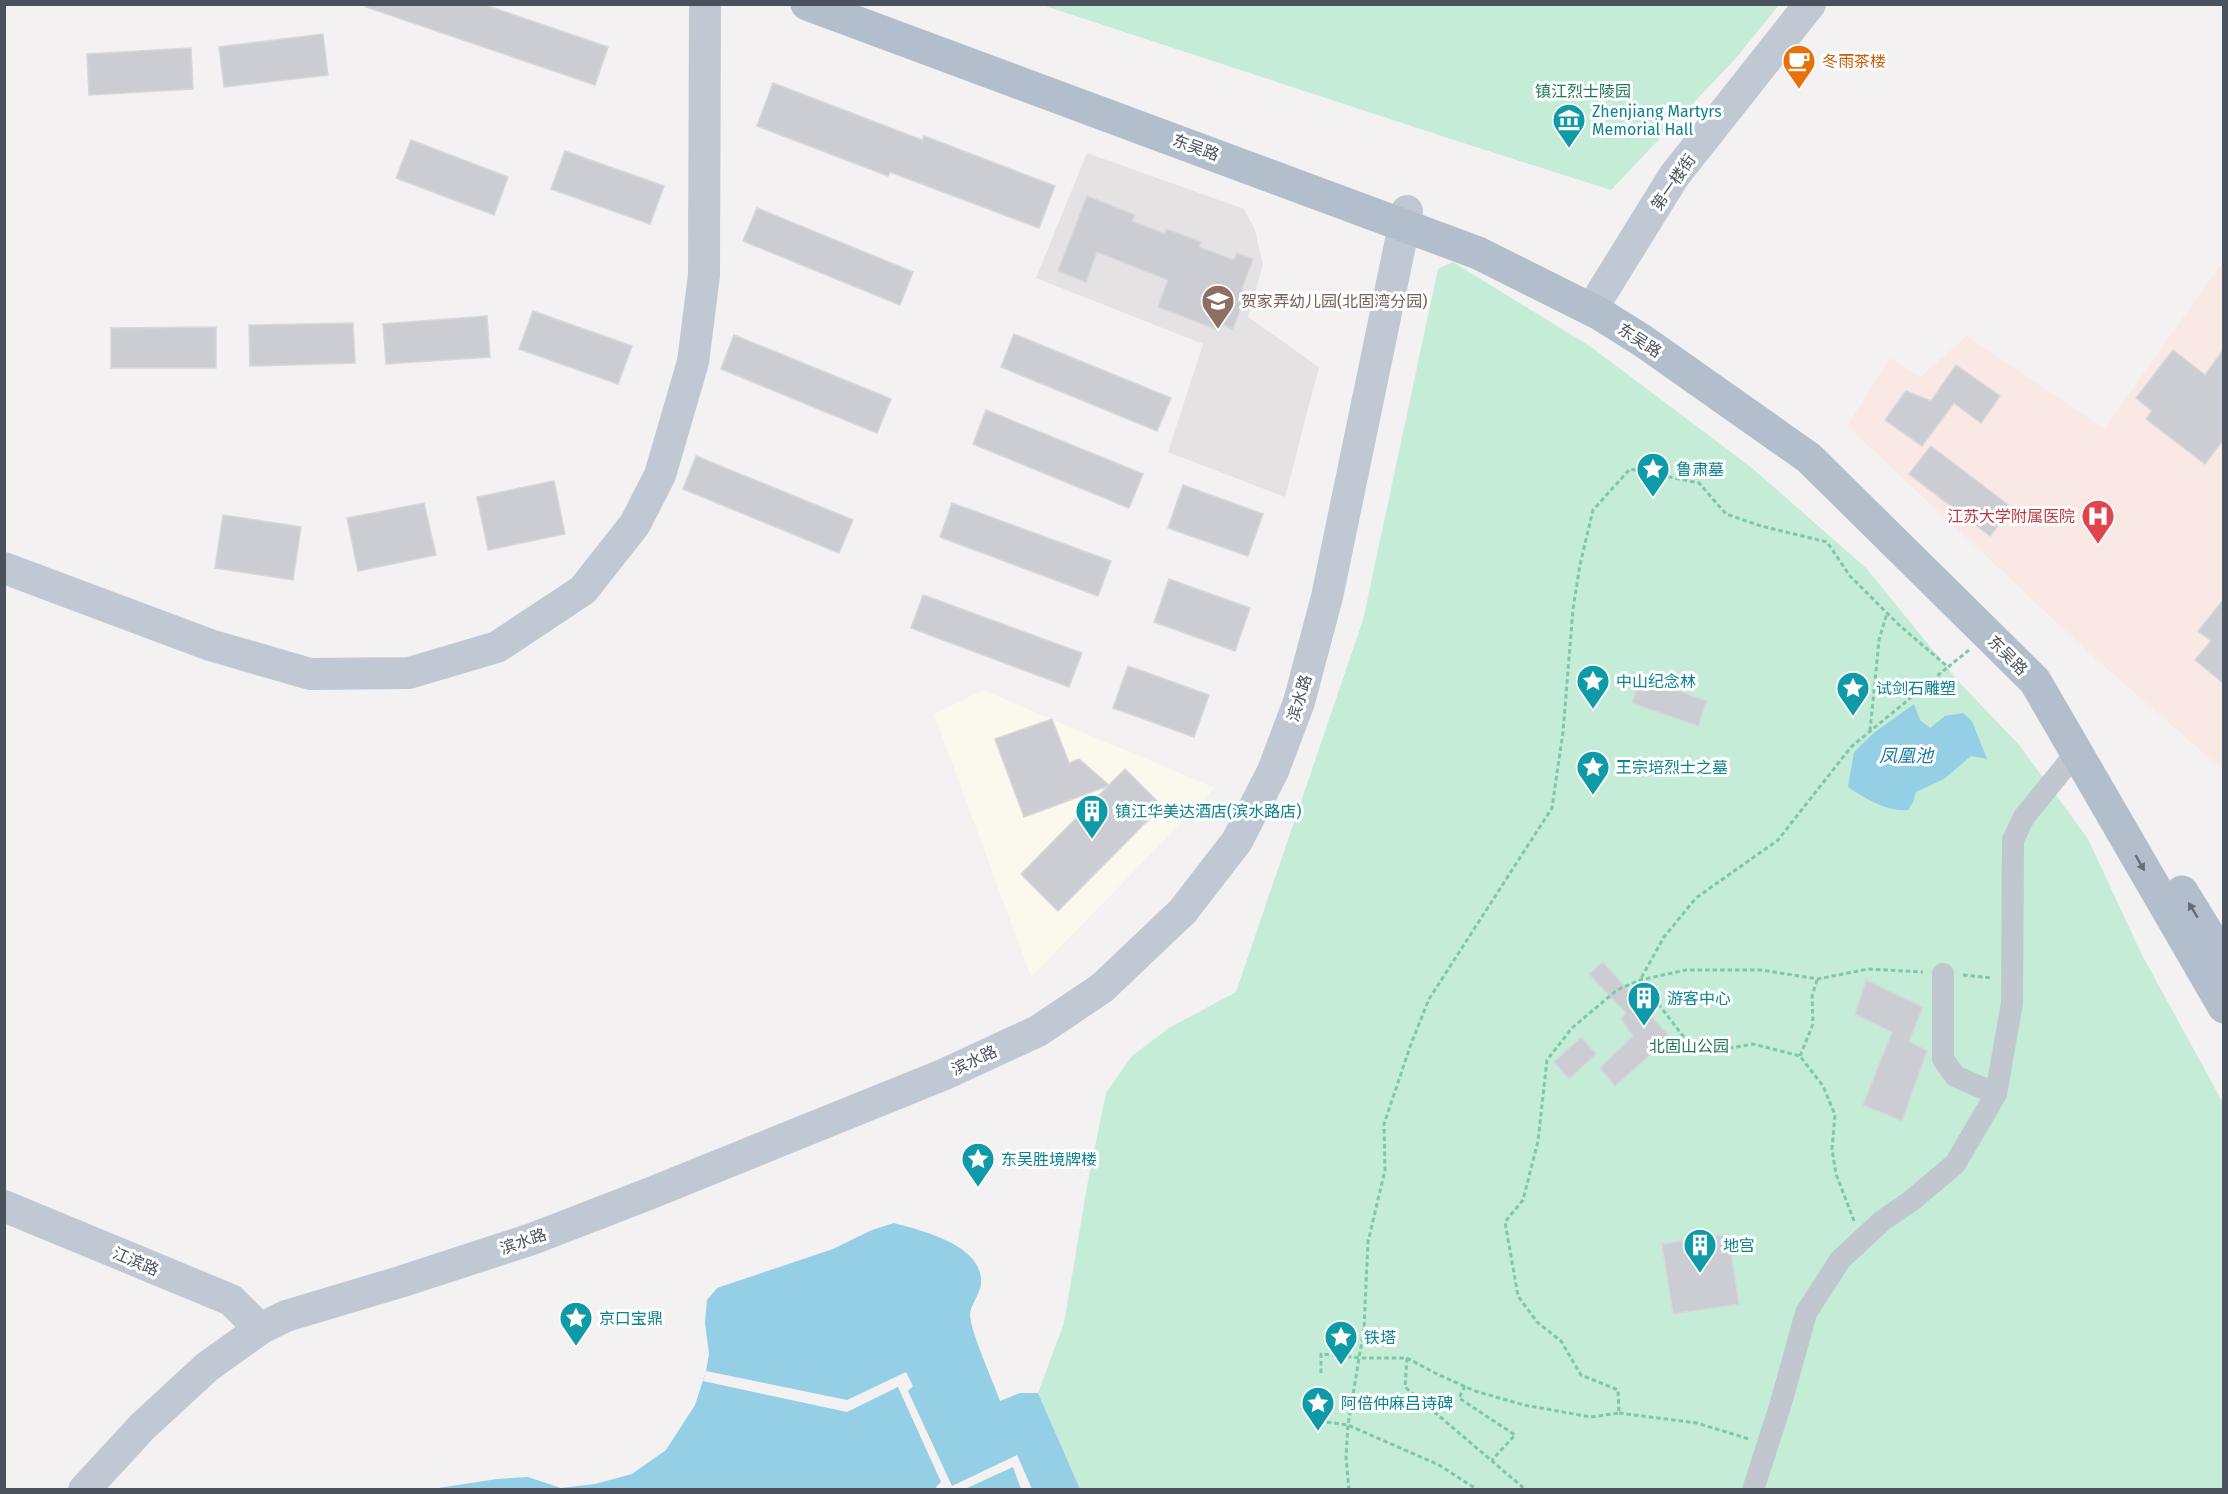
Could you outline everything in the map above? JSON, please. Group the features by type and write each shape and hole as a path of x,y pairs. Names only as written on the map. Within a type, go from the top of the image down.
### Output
{"main road":[{"name":"东吴路","path":"807,4 1405,217 1485,239 1595,304 1653,330 1821,448 2051,675 2223,960"},
{"name":"东吴路","path":"849,4 1405,217"},
{"name":"东吴路","path":"1595,304 1643,341 1809,458 2035,681 2223,1008"}],"street":[{"path":"4,568 210,645 310,674 409,673 497,647 583,590 635,524 660,476 693,362 704,275 705,4"},
{"name":"第一楼街","path":"1595,304 1674,176 1810,4"},
{"name":"滨水路","path":"84,1490 142,1427 199,1374 260,1329 286,1316 532,1239 945,1074 1038,1031 1102,988 1183,911 1237,841 1274,771 1299,702 1327,597 1405,217"},
{"path":"1753,1490 1781,1403 1806,1312 1840,1260 1882,1221 1911,1201 1955,1164 1996,1094 2012,1003 2013,840 2024,817 2076,753"},
{"path":"1943,974 1943,1059 1955,1076 1996,1094"},
{"name":"江滨路","path":"4,1206 231,1300 260,1329"}],"path":[{"path":"1349,1490 1346,1457 1348,1425 1361,1358 1368,1242 1384,1170 1384,1124 1429,999 1552,808 1563,732 1573,609 1580,565 1593,510 1630,469 1699,483 1726,514 1827,543 1850,576 1887,613 1948,667"},
{"path":"1870,731 1879,640 1887,613"},
{"path":"1640,980 1664,937 1696,898 1778,840 1851,747 1988,635"},
{"path":"1619,1413 1618,1390 1581,1375 1561,1341 1537,1322 1518,1296 1506,1222 1523,1200 1535,1151 1547,1060 1572,1028 1617,990 1640,980 1686,970 1761,970 1818,979 1868,969 2012,979"},
{"path":"1800,1056 1813,1024 1812,996 1818,979"},
{"path":"1640,980 1686,1040 1719,1050 1753,1044 1800,1056 1823,1086 1835,1115 1833,1149 1836,1174 1848,1210 1862,1239"},
{"path":"1321,1373 1321,1354 1361,1358 1407,1358 1465,1386 1524,1406 1592,1417 1619,1413 1697,1424 1768,1444"},
{"path":"1407,1358 1406,1387 1526,1490"},
{"path":"1465,1386 1459,1398 1515,1436 1492,1460"},
{"path":"1312,1420 1348,1425 1439,1465 1478,1490"}],"shaded area":[{"name":"贺家弄幼儿园(北固湾分园)","path":"1087,153 1244,209 1255,230 1263,265 1248,317 1319,367 1285,497 1168,452 1203,344 1036,278"},
{"name":"江苏大学附属医院","path":"2223,262 2223,770 2097,660 1847,426 1890,358 1920,377 1967,336 2104,429"},
{"path":"983,690 1215,788 1031,977 934,714"}],"green space":[{"name":"镇江烈士陵园","path":"1779,4 1736,58 1611,190 1042,5"},
{"name":"北固山公园","path":"1453,262 1591,347 1752,468 1866,568 1958,681 2020,746 2088,839 2142,955 2223,1103 2223,1489 1080,1489 1038,1393 1064,1323 1088,1181 1106,1093 1132,1056 1169,1028 1236,992 1363,620 1438,269"}],"water":[{"name":"凤凰池","path":"1914,704 1920,720 1930,728 1945,716 1963,713 1972,721 1987,759 1971,756 1944,779 1916,792 1908,810 1892,809 1869,800 1848,787 1854,752 1875,732"},
{"path":"894,1223 950,1242 973,1259 979,1271 981,1284 971,1310 971,1321 977,1343 1000,1401 1020,1393 1038,1393 1080,1489 425,1490 497,1479 528,1477 561,1488 595,1484 632,1474 666,1450 695,1405 709,1354 705,1323 707,1300 717,1288 833,1249 872,1230"}],"pier":[{"path":"706,1371 847,1400 906,1372 913,1386 908,1391 952,1486 1017,1455 1032,1489 1021,1489 1013,1467 965,1489 937,1489 936,1487 941,1482 898,1387 847,1412 703,1381"}],"building":[{"path":"366,4 482,4 608,47 595,85 366,7"},
{"path":"323,34 328,75 224,87 219,47"},
{"path":"191,48 193,89 89,95 87,54"},
{"path":"773,83 922,140 924,136 1055,186 1039,228 890,172 888,176 757,126"},
{"path":"411,140 508,177 494,215 396,178"},
{"path":"565,151 664,186 650,224 551,189"},
{"path":"1087,196 1135,215 1132,221 1165,234 1167,229 1201,242 1199,247 1234,260 1237,253 1253,259 1242,288 1245,297 1233,329 1218,323 1216,329 1158,307 1168,280 1097,252 1086,282 1058,271"},
{"path":"757,208 913,272 900,305 743,241"},
{"path":"533,311 632,346 618,384 519,349"},
{"path":"487,316 490,357 386,364 383,324"},
{"path":"353,323 355,363 250,366 249,325"},
{"path":"216,327 216,368 111,368 111,328"},
{"path":"1014,334 1171,398 1157,431 1001,367"},
{"path":"734,335 891,399 877,433 721,369"},
{"path":"2173,350 2205,375 2223,350 2223,440 2205,464 2146,419 2152,411 2136,398"},
{"path":"1956,365 2000,396 1981,423 1954,403 1922,446 1885,420 1906,391 1931,401"},
{"path":"986,410 1143,474 1129,508 973,444"},
{"path":"1931,446 2012,508 1990,536 1909,474"},
{"path":"696,456 853,520 839,553 683,489"},
{"path":"554,481 565,534 488,550 477,497"},
{"path":"1183,485 1263,514 1248,556 1168,528"},
{"path":"424,503 436,555 358,571 347,518"},
{"path":"952,503 1111,561 1098,596 940,537"},
{"path":"223,515 301,527 293,580 215,568"},
{"path":"1169,579 1250,608 1235,651 1154,622"},
{"path":"923,595 1082,653 1069,687 911,628"},
{"path":"2223,600 2223,683 2195,660 2211,641 2198,631"},
{"path":"1128,666 1209,695 1194,737 1113,708"},
{"path":"1641,677 1707,701 1698,726 1632,703"},
{"path":"1052,719 1069,763 1079,759 1109,785 1125,769 1162,806 1058,911 1021,874 1108,786 1024,817 995,739"},
{"name":"游客中心","path":"1603,962 1670,1037 1615,1086 1600,1068 1633,1036 1621,1019 1626,1013 1589,974"},
{"path":"1866,980 1923,1007 1909,1041 1927,1051 1902,1121 1863,1105 1892,1032 1855,1014"},
{"path":"1581,1037 1596,1054 1569,1079 1554,1062"},
{"name":"地宫","path":"1728,1234 1739,1304 1673,1314 1662,1244"}],"place":[{"name":"冬雨茶楼","path":"1799,90"},
{"name":"Zhenjiang Martyrs Memorial Hall","path":"1569,149"},
{"name":"贺家弄幼儿园(北固湾分园)","path":"1218,330"},
{"name":"鲁肃墓","path":"1653,498"},
{"name":"江苏大学附属医院","path":"2098,545"},
{"name":"中山纪念林","path":"1593,710"},
{"name":"试剑石雕塑","path":"1853,717"},
{"name":"王宗培烈士之墓","path":"1593,796"},
{"name":"镇江华美达酒店(滨水路店)","path":"1092,840"},
{"name":"游客中心","path":"1644,1027"},
{"name":"东吴胜境牌楼","path":"978,1188"},
{"name":"地宫","path":"1700,1274"},
{"name":"京口宝鼎","path":"576,1347"},
{"name":"铁塔","path":"1341,1366"},
{"name":"阿倍仲麻吕诗碑","path":"1318,1432"}]}
